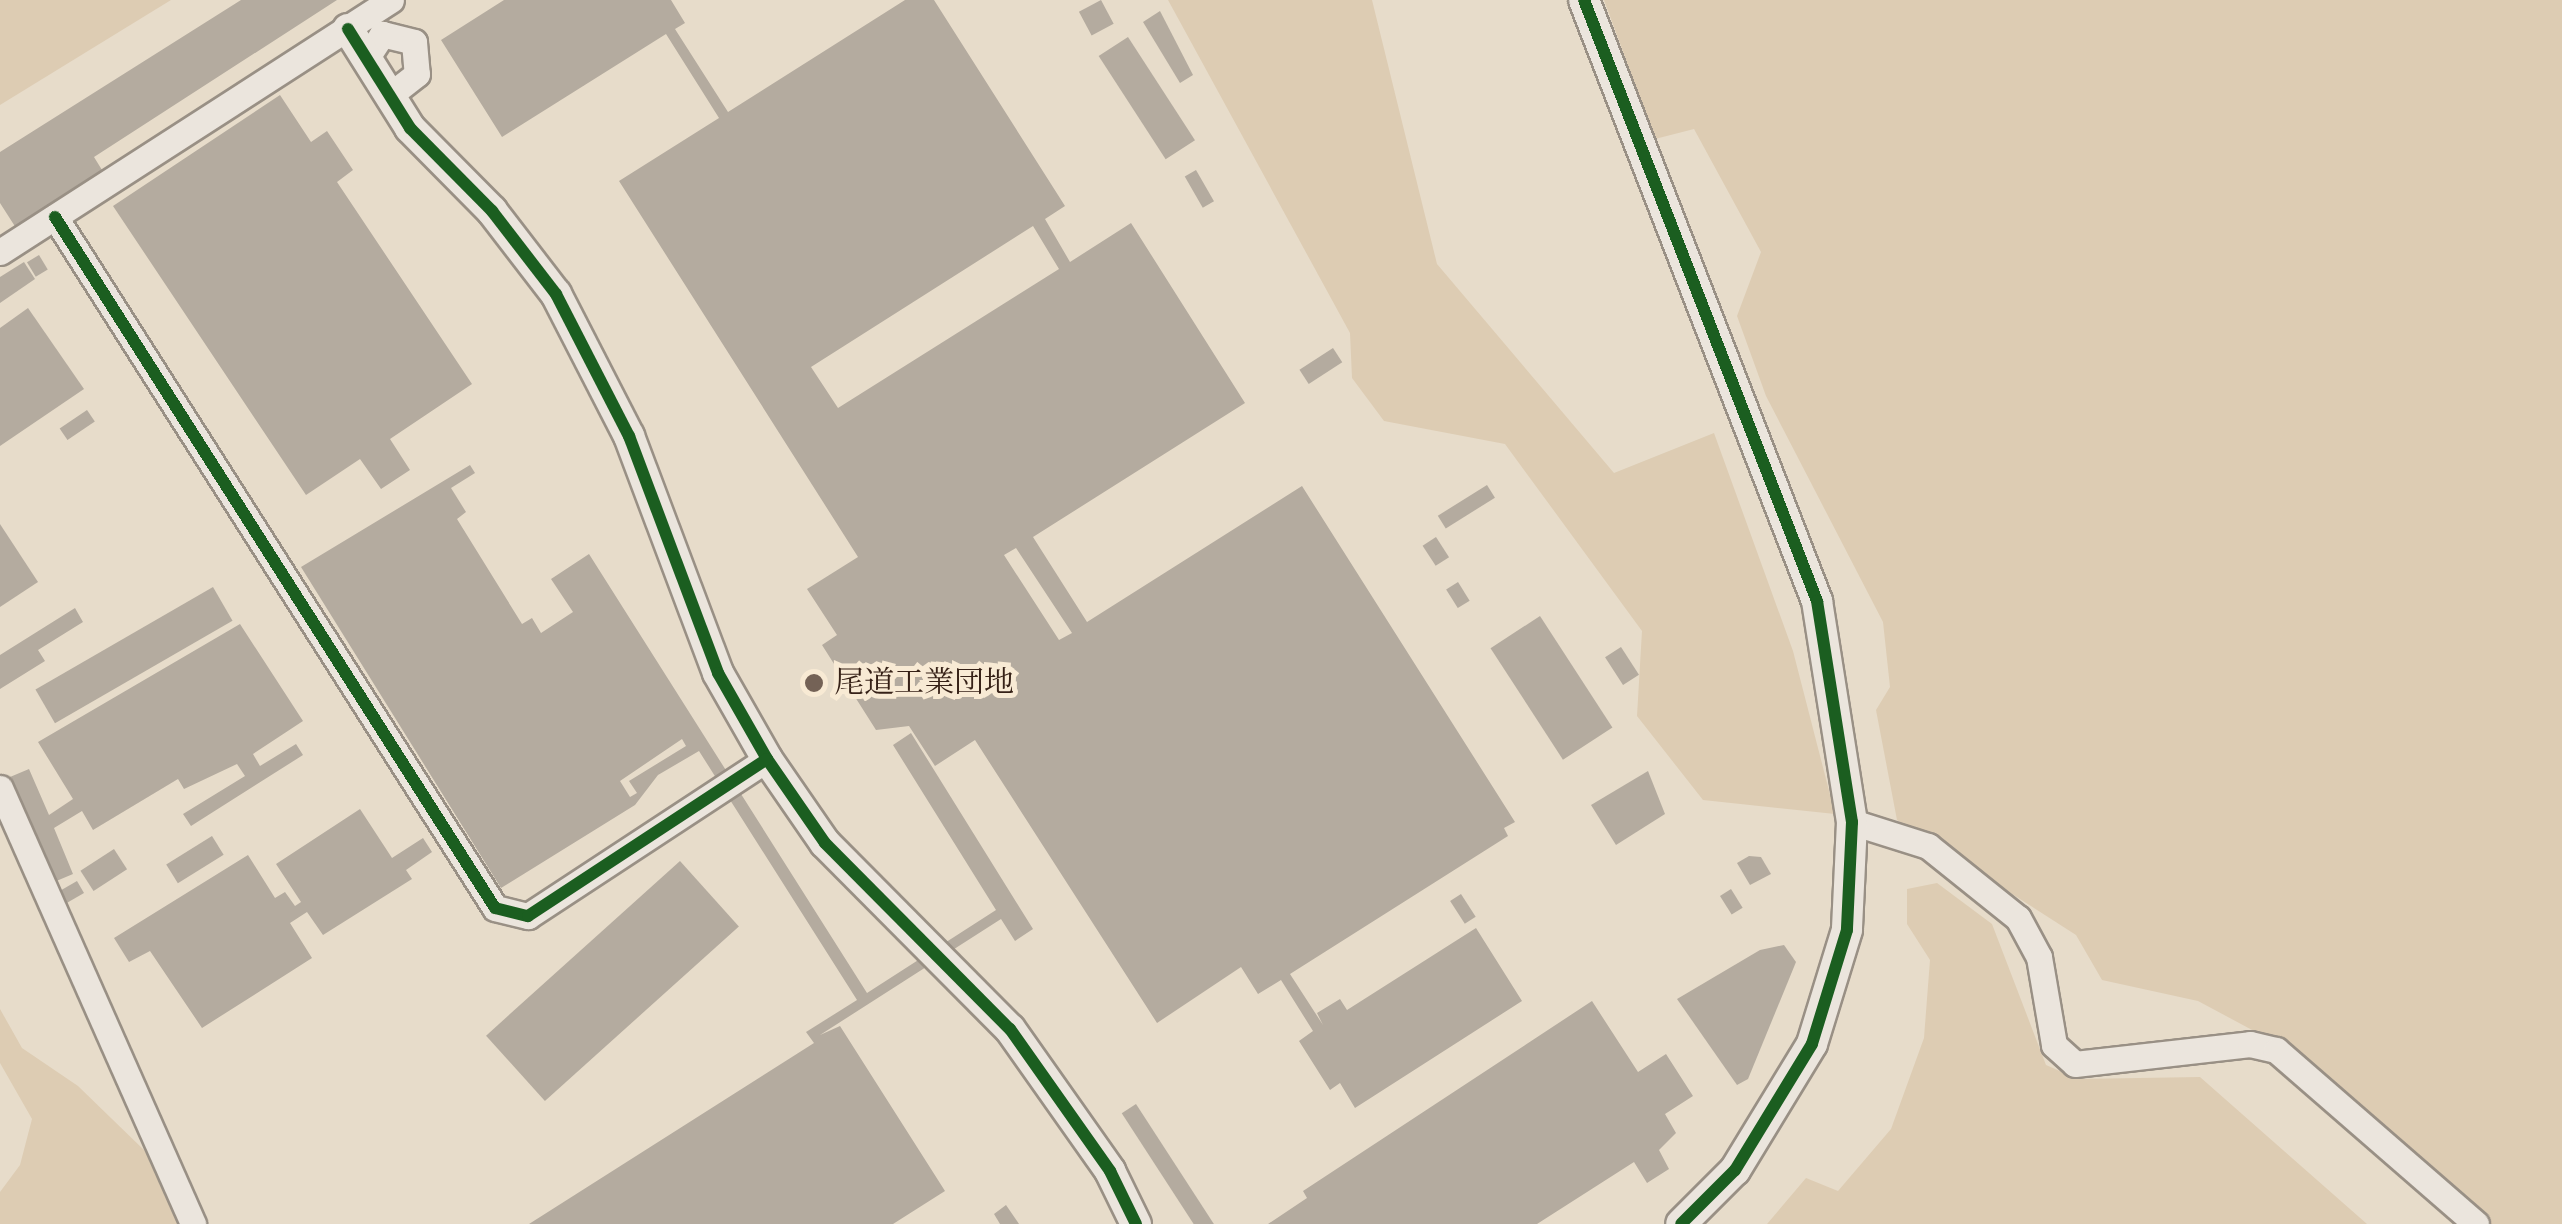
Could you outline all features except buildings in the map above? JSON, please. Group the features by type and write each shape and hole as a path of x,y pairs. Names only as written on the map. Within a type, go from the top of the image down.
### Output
{"street":[{"path":"0,252 391,0"},
{"path":"1584,0 1818,601 1852,822 1847,930 1812,1044 1735,1170 1681,1224"},
{"path":"348,29 388,96 556,294 644,472 718,673 768,759 825,843 1010,1029 1110,1171 1136,1224"},
{"path":"366,59 382,34 414,42 416,74 388,96"},
{"path":"55,217 495,908 528,916 768,759"},
{"path":"0,788 193,1224"},
{"path":"1852,822 1928,846 2018,918 2038,958 2054,1045 2074,1064 2250,1044 2276,1050 2476,1224"}],"shaded area":[{"path":"0,0 171,0 0,105"},
{"path":"1168,0 1372,0 1437,264 1614,473 1714,433 1793,651 1835,814 1703,800 1637,716 1642,631 1505,444 1384,421 1352,378 1350,333"},
{"path":"1604,0 2562,0 2562,1224 2490,1224 2312,1062 2198,1001 2102,980 2076,935 1897,820 1876,710 1890,687 1883,622 1766,396 1737,316 1761,252 1694,129 1655,139"},
{"path":"1937,883 1992,924 2046,1065 2078,1079 2200,1077 2367,1224 1767,1224 1806,1178 1838,1191 1891,1129 1924,1038 1930,960 1907,924 1907,889"},
{"path":"0,1009 22,1048 78,1086 145,1151 178,1224 0,1224 0,1192 20,1165 32,1119 0,1063"}],"cycle path":[{"path":"1584,0 1817,601 1852,822 1847,930 1812,1044 1735,1170 1681,1224"},
{"path":"348,29 410,128 492,211 556,294 629,436 718,673 767,759 825,843 1010,1029 1110,1171 1136,1224"},
{"path":"55,217 495,908 528,916 767,759"}],"place":[{"name":"尾道工業団地","path":"814,683"}]}
